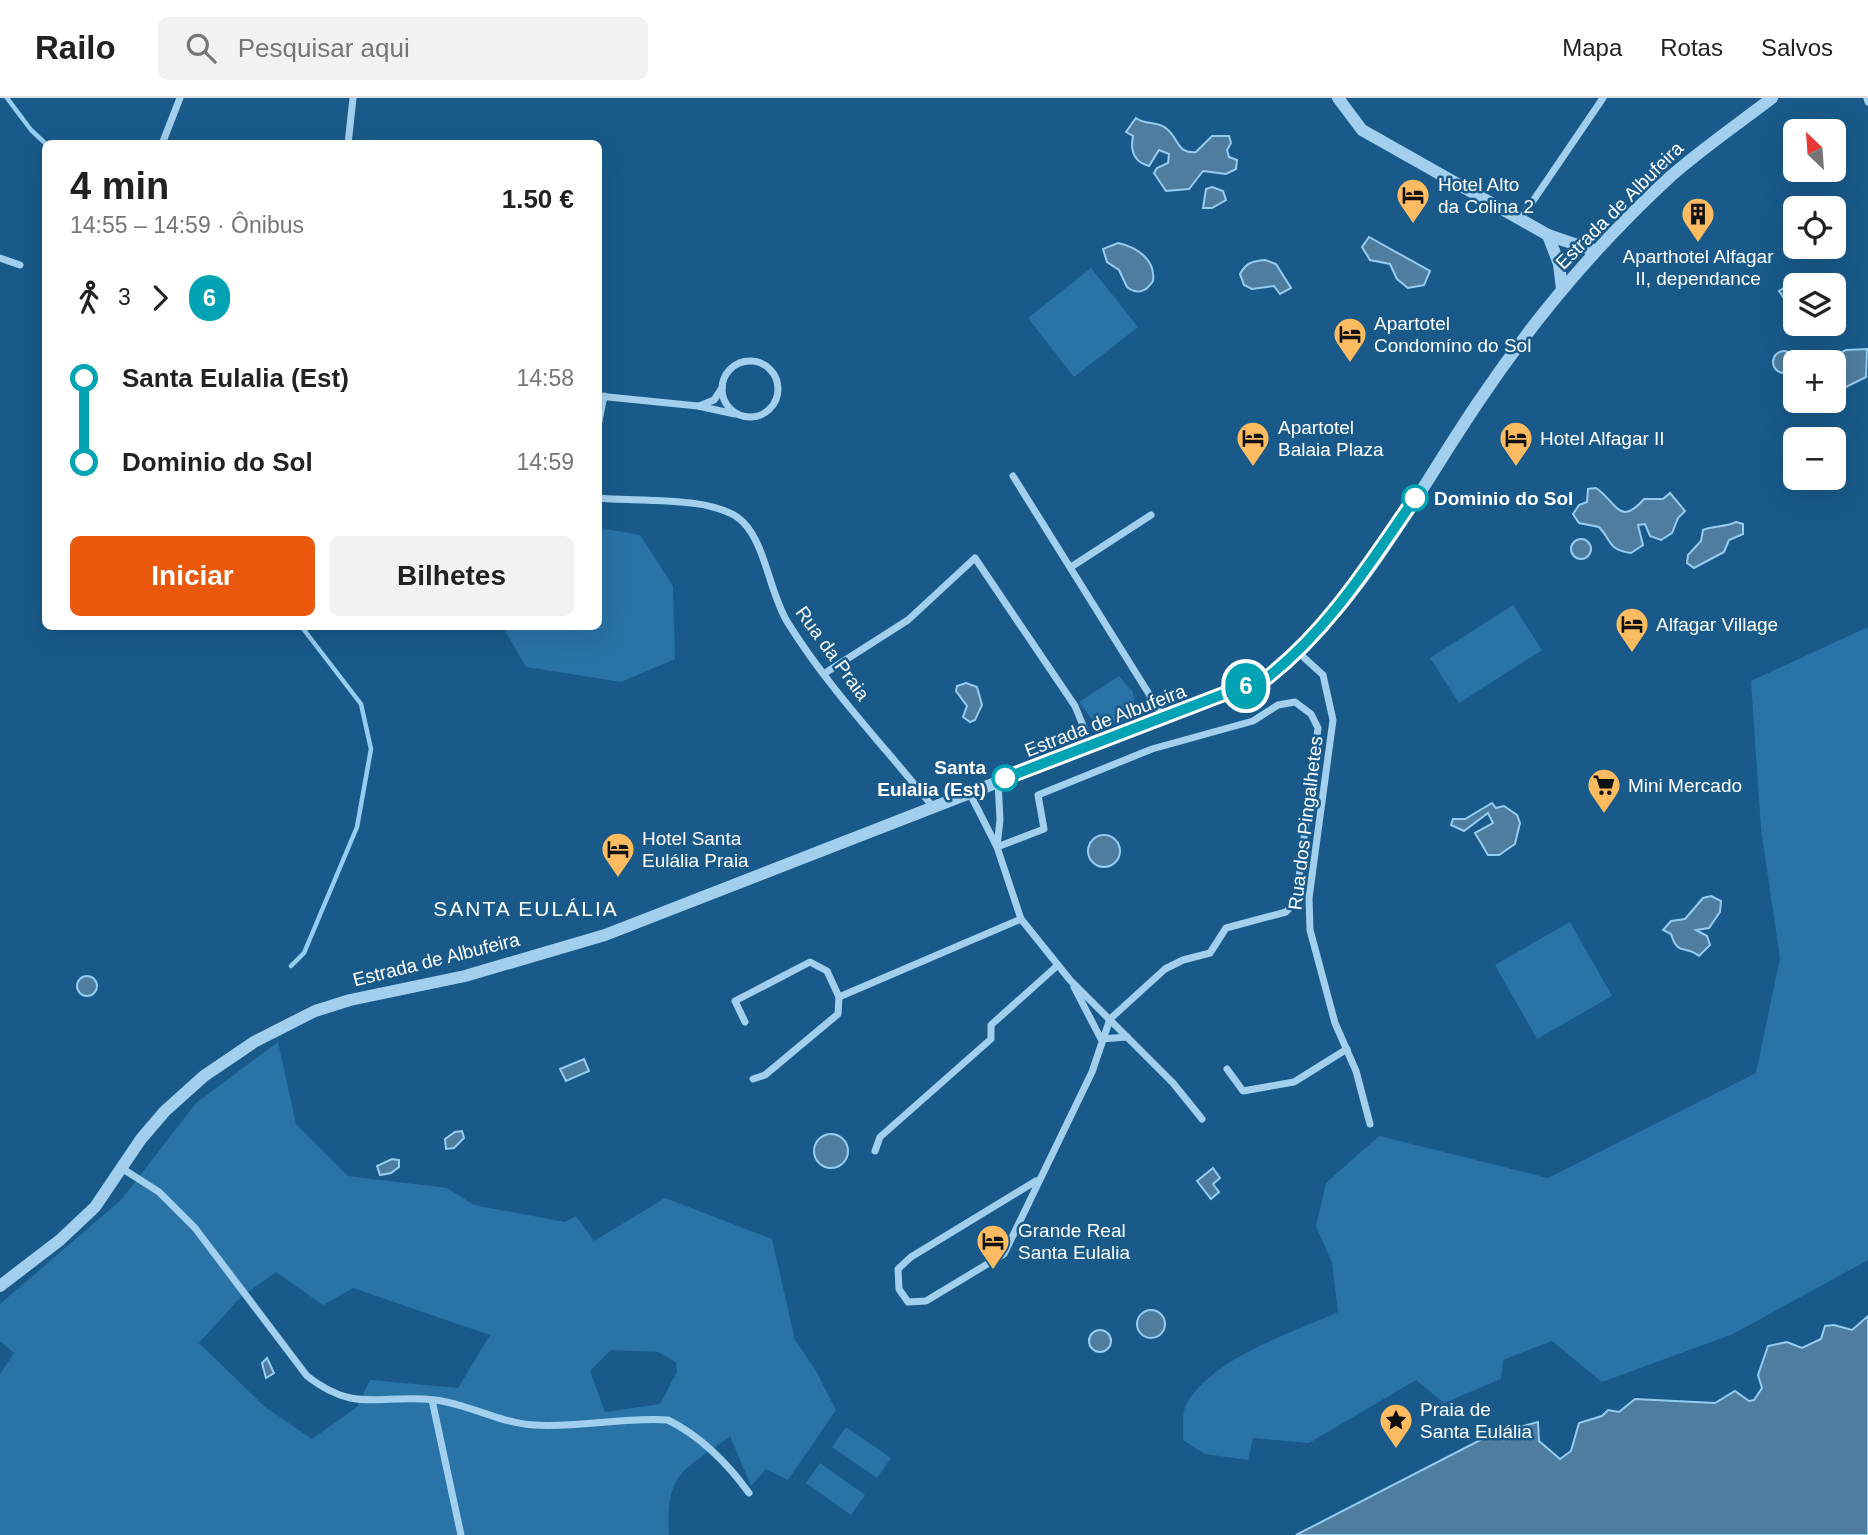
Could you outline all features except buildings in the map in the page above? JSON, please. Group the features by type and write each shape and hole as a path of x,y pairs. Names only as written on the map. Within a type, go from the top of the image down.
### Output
{"street":[{"path":"164,140 180,98"},
{"path":"348,140 352,98"},
{"path":"1338,98 1362,130 1548,235 1595,251"},
{"path":"1520,220 1603,98"},
{"name":"Estrada de Albufeira","path":"0,1286 60,1240 95,1207 124,1169 141,1139 165,1111 204,1076 239,1051 315,1011 350,1000 465,976 605,935 1268,677 1299,653 1324,626 1376,557 1480,399 1562,289 1595,251 1672,175 1768,99"},
{"path":"1548,235 1559,264 1562,289"},
{"path":"0,258 20,265"},
{"path":"602,396 698,406 746,416 762,414 775,401 778,386 770,369 752,361 738,363 724,379 714,400 698,406"},
{"path":"722,388 729,407 746,416"},
{"path":"1013,476 1164,719"},
{"name":"Rua da Praia","path":"602,498 703,505 724,510 743,521 752,536 786,621 933,807"},
{"path":"1071,567 1151,515"},
{"path":"825,673 908,620 975,558 1075,706 1084,728 1048,743"},
{"name":"Rua dos Pingalhetes","path":"1299,653 1323,675 1333,720 1309,898 1310,930 1335,1023 1356,1071 1370,1124"},
{"path":"997,847 1044,829 1038,796 1152,749 1253,721 1278,705 1295,702 1311,714 1318,728 1318,746 1308,788 1296,901 1286,912 1226,928 1210,953 1164,969 1110,1019 1092,1072 1036,1181 1004,1254 926,1301 908,1302 899,1289 898,1269 911,1257 1036,1181"},
{"path":"997,847 1000,820 998,781"},
{"path":"968,792 997,847 1021,919 1070,980 1174,1083 1202,1119"},
{"path":"839,997 1021,919"},
{"path":"745,1022 735,1001 810,962 827,971 839,997 838,1014 765,1075 753,1079"},
{"path":"875,1151 880,1137 991,1039 991,1025 1058,965"},
{"path":"1070,980 1101,1039"},
{"path":"1101,1039 1128,1037"},
{"path":"1227,1069 1242,1091 1294,1082 1347,1049"},
{"path":"124,1169 159,1192 195,1228 307,1376 328,1392 364,1401 432,1400 477,1410 505,1421 535,1425 668,1420 686,1429 722,1461 749,1493"},
{"path":"432,1400 461,1535"}],"shaded area":[{"path":"1136,118 1163,126 1185,151 1190,152 1196,152 1212,136 1229,136 1231,143 1227,150 1229,157 1237,160 1236,169 1226,174 1203,171 1189,189 1166,191 1154,173 1157,168 1168,163 1169,154 1159,150 1149,166 1137,159 1132,146 1133,136 1126,132"},
{"path":"1212,187 1223,191 1226,200 1212,208 1203,208 1206,189"},
{"path":"1369,237 1430,271 1424,285 1408,288 1397,279 1390,264 1370,260 1362,247"},
{"path":"1118,243 1138,251 1148,260 1153,281 1144,290 1138,292 1127,287 1119,270 1107,262 1103,249"},
{"path":"1265,260 1276,264 1291,288 1280,294 1274,286 1252,289 1244,285 1240,274 1245,267"},
{"path":"1091,268 1138,327 1074,377 1028,318"},
{"path":"1867,349 1866,377 1846,387 1846,350"},
{"path":"1783,351 1783,373 1773,362"},
{"path":"1596,488 1623,512 1636,507 1644,499 1663,499 1670,493 1685,511 1678,518 1672,533 1661,540 1650,536 1645,524 1638,525 1643,545 1631,553 1623,551 1614,547 1599,527 1579,523 1573,514 1579,505 1587,502 1588,489"},
{"path":"1736,522 1743,524 1743,534 1729,540 1724,552 1694,568 1687,563 1688,555 1701,541 1703,530"},
{"path":"602,529 640,535 673,586 675,659 621,682 526,667 505,630 602,630"},
{"path":"1577,539 1585,539 1591,549 1585,559 1577,559 1571,553 1571,545"},
{"path":"1513,605 1542,650 1459,703 1430,658"},
{"path":"1868,627 1868,1260 1733,1334 1602,1382 1552,1341 1503,1360 1501,1379 1444,1403 1416,1380 1309,1443 1253,1438 1248,1460 1205,1454 1183,1440 1185,1407 1199,1387 1215,1372 1255,1348 1338,1312 1332,1263 1316,1226 1326,1183 1379,1136 1548,1178 1756,1073 1780,958 1761,829 1751,681"},
{"path":"1119,676 1133,692 1136,715 1100,730 1079,702"},
{"path":"966,683 977,687 982,705 975,720 970,722 963,717 967,706 956,691 957,686"},
{"path":"1492,803 1496,808 1504,806 1517,815 1520,823 1515,844 1499,855 1488,855 1475,833 1493,823 1488,813 1464,831 1451,825 1453,819 1465,819"},
{"path":"1104,835 1115,840 1120,851 1115,862 1104,867 1093,862 1088,851 1093,840"},
{"path":"1711,896 1721,901 1720,912 1709,928 1696,930 1707,936 1710,945 1699,956 1679,948 1671,934 1663,930 1671,921 1685,919 1703,898"},
{"path":"1570,922 1612,996 1537,1039 1495,965"},
{"path":"87,976 94,979 97,986 94,993 87,996 80,993 77,986 80,979"},
{"path":"278,1042 296,1124 348,1176 447,1188 474,1205 565,1222 576,1216 594,1241 665,1198 772,1239 795,1340 815,1369 836,1410 788,1480 766,1469 751,1486 730,1436 701,1457 681,1474 675,1484 669,1513 669,1535 0,1535 0,1374 14,1353 0,1341 0,1304 121,1200 196,1103","holes":["276,1272 323,1305 353,1288 490,1335 458,1388 370,1380 357,1407 312,1439 265,1407 199,1343 239,1299","611,1350 658,1352 676,1362 677,1372 660,1404 605,1412 590,1371"]},
{"path":"584,1059 589,1071 566,1081 560,1069"},
{"path":"462,1131 464,1138 454,1148 446,1149 445,1139"},
{"path":"831,1134 843,1139 848,1151 843,1163 831,1168 819,1163 814,1151 819,1139"},
{"path":"392,1159 399,1160 399,1167 391,1173 380,1175 377,1166"},
{"path":"1213,1168 1220,1178 1213,1184 1219,1192 1211,1199 1197,1181"},
{"path":"1151,1310 1161,1314 1165,1324 1161,1334 1151,1338 1141,1334 1137,1324 1141,1314"},
{"path":"1868,1316 1868,1535 1296,1535 1490,1435 1538,1422 1539,1441 1560,1459 1571,1451 1579,1423 1602,1416 1608,1410 1619,1412 1635,1399 1715,1403 1735,1391 1749,1401 1754,1400 1762,1388 1758,1375 1768,1346 1787,1342 1802,1348 1821,1339 1825,1326 1834,1325 1852,1330"},
{"path":"1096,1330 1104,1330 1111,1337 1111,1345 1104,1352 1096,1352 1089,1345 1089,1337"},
{"path":"267,1358 274,1373 266,1378 262,1363"},
{"path":"846,1427 891,1458 877,1478 832,1447"},
{"path":"820,1463 865,1495 851,1515 806,1483"}],"waterway":[{"path":"7,98 42,140"},
{"path":"291,966 304,953 357,827 371,749 361,704 304,630"}],"bus line":[{"name":"6","path":"1005,778 1268,677 1299,653 1324,626 1376,557 1415,498"}],"place":[{"name":"Hotel Alto da Colina 2","path":"1413,225"},
{"name":"Aparthotel Alfagar II, dependance","path":"1698,244"},
{"name":"Apartotel Condomíno do Sol","path":"1350,364"},
{"name":"Apartotel Balaia Plaza","path":"1253,468"},
{"name":"Hotel Alfagar II","path":"1516,468"},
{"name":"Dominio do Sol","path":"1415,498"},
{"name":"Alfagar Village","path":"1632,654"},
{"name":"Santa Eulalia (Est)","path":"1005,778"},
{"name":"Mini Mercado","path":"1604,815"},
{"name":"Hotel Santa Eulália Praia","path":"618,879"},
{"name":"Grande Real Santa Eulalia","path":"993,1271"},
{"name":"Praia de Santa Eulália","path":"1396,1450"}],"district":[{"name":"SANTA EULÁLIA","path":"526,909"}]}
